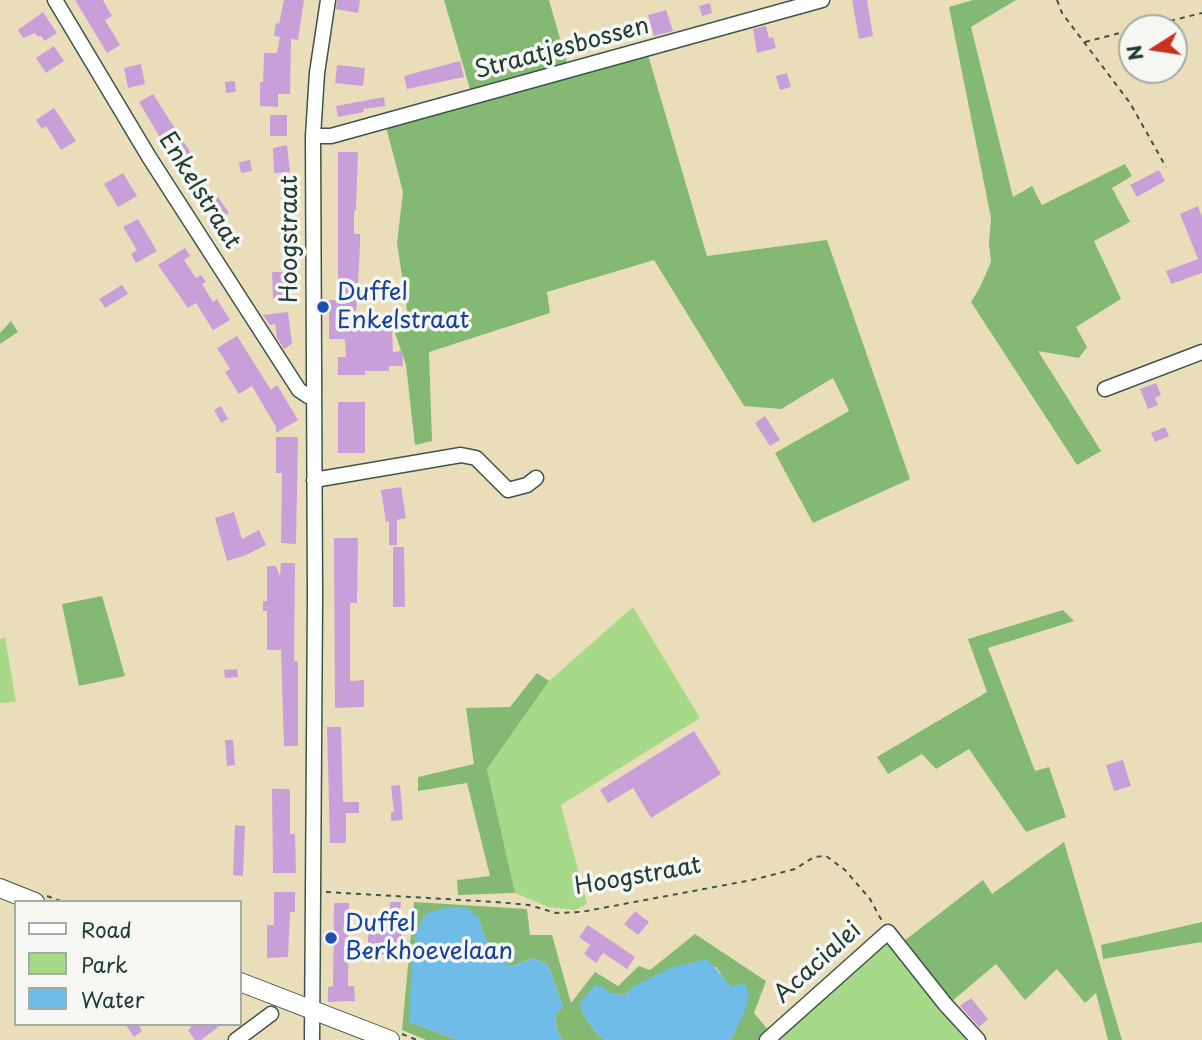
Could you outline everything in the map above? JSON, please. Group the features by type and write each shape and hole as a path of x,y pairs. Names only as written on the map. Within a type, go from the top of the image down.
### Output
{"main road":[{"path":"0,888 29,900"},
{"path":"242,983 390,1040"}],"street":[{"name":"Enkelstraat","path":"55,0 149,156 299,390 313,396"},
{"name":"Hoogstraat","path":"313,1040 313,136 317,73 328,0"},
{"name":"Straatjesbossen","path":"313,136 331,136 822,0"},
{"path":"1105,389 1202,352"},
{"path":"314,480 461,455 476,458 508,490 527,485 536,478"},
{"name":"Acacialei","path":"767,1040 888,932 978,1040"},
{"path":"236,1040 271,1014"}],"path":[{"path":"1057,0 1062,13 1130,103 1166,167"},
{"path":"1084,43 1118,34"},
{"name":"Hoogstraat","path":"313,891 496,902 529,905 556,913 581,912 752,880 795,869 814,857 825,856 845,870 870,899 888,932"}],"green space":[{"path":"444,0 549,0 567,63 470,89"},
{"path":"973,0 1016,0 971,27 1013,197 1032,186 1042,205 1125,164 1132,176 1112,188 1130,222 1094,241 1121,299 1076,327 1087,347 1079,358 1038,351 1101,451 1077,465 971,302 991,262 991,218 949,7"},
{"path":"648,55 707,256 827,240 910,479 813,523 775,453 849,411 833,378 781,409 744,406 654,260 547,292 550,313 429,352 432,441 415,445 406,365 395,333 410,330 397,243 403,192 386,127"},
{"path":"11,321 18,332 0,344 0,333"},
{"path":"102,596 125,676 79,686 62,604"},
{"path":"633,607 700,718 561,805 587,904 575,910 548,907 515,893 487,769 549,681"},
{"path":"1063,610 1074,621 988,648 1035,771 1049,767 1066,817 1026,832 969,749 936,769 922,754 888,774 877,757 987,692 968,639"},
{"path":"5,637 16,702 0,703 0,639"},
{"path":"537,673 549,681 487,769 515,893 458,895 457,880 490,876 467,783 418,791 418,777 474,764 466,708 510,707"},
{"path":"1064,842 1122,1040 1108,1040 1096,993 1085,1003 1057,969 1025,1000 996,964 951,1002 904,941 983,880 992,894"},
{"path":"414,902 527,909 530,935 552,935 571,1003 595,972 618,986 639,966 650,970 695,934 766,981 754,1013 769,1031 760,1040 731,1040 745,1008 716,967 656,975 646,983 633,987 625,995 611,994 580,1003 583,1014 597,1034 606,1040 563,1040 557,1032 555,1014 563,1007 548,965 534,958 509,967 486,940 478,917 409,1022 458,1040 426,1040 402,1030"},
{"path":"1202,922 1202,944 1201,942 1103,959 1101,945"},
{"path":"879,944 896,945 973,1040 781,1040 778,1036"}],"water":[{"path":"447,907 467,908 478,917 486,940 505,959 509,967 534,958 548,965 563,1007 555,1014 557,1032 563,1040 458,1040 409,1022 416,932 425,914"},
{"path":"707,959 732,987 744,983 749,992 746,1008 731,1040 606,1040 597,1034 583,1014 580,1003 595,985 605,988 611,994 625,995 633,987 670,968"}],"building":[{"path":"75,0 103,0 112,16 105,20 120,45 107,53"},
{"path":"284,0 304,0 298,40 291,39 290,94 278,94 278,107 260,106 264,53 277,53 280,37 274,36"},
{"path":"337,0 360,0 358,13 336,9"},
{"path":"852,0 867,0 873,36 859,39"},
{"path":"710,3 712,13 702,16 699,6"},
{"path":"666,10 673,31 654,36 648,15"},
{"path":"43,12 57,33 45,41 35,33 23,38 18,30"},
{"path":"766,26 769,38 773,37 776,48 757,53 753,29"},
{"path":"54,46 64,61 46,73 36,58"},
{"path":"460,61 464,77 407,89 404,76"},
{"path":"141,64 145,84 128,88 124,68"},
{"path":"337,65 365,68 363,86 335,83"},
{"path":"787,73 791,87 780,90 776,76"},
{"path":"235,81 236,92 226,93 225,82"},
{"path":"153,94 194,158 178,168 139,102"},
{"path":"384,97 385,106 338,117 336,106"},
{"path":"54,108 76,141 61,150 46,126 42,129 36,120"},
{"path":"270,115 287,115 287,136 270,136"},
{"path":"287,145 290,172 274,173 273,148"},
{"path":"338,152 358,152 354,234 360,234 360,245 358,283 353,283 354,300 357,300 356,312 353,312 353,330 392,329 393,352 402,351 403,366 389,366 389,371 365,371 365,375 338,375 338,357 346,357 345,339 329,339 329,300 338,300"},
{"path":"250,160 252,171 241,173 239,162"},
{"path":"1159,170 1165,181 1137,197 1130,185"},
{"path":"123,173 137,196 118,207 104,184"},
{"path":"218,197 229,213 215,222 204,206"},
{"path":"1198,206 1202,217 1202,273 1171,284 1166,271 1198,259 1180,214"},
{"path":"138,219 157,251 136,263 131,254 137,250 123,227"},
{"path":"185,248 190,256 184,260 196,278 201,275 206,282 202,284 213,302 217,299 230,320 213,330 196,303 188,308 158,265"},
{"path":"272,272 288,272 289,298 273,298"},
{"path":"122,285 128,294 105,308 99,299"},
{"path":"288,312 292,344 284,349 277,338 275,324 270,325 263,315"},
{"path":"394,313 404,313 405,327 395,328"},
{"path":"237,336 271,390 277,385 298,420 276,433 276,427 252,386 239,394 225,372 230,369 217,348"},
{"path":"1156,383 1161,395 1155,398 1158,405 1148,409 1140,389"},
{"path":"338,402 365,402 365,453 338,453"},
{"path":"221,406 228,419 221,423 214,410"},
{"path":"765,416 780,440 770,446 755,423"},
{"path":"1165,427 1169,436 1155,442 1151,433"},
{"path":"276,437 298,437 296,544 281,543 282,473 276,473"},
{"path":"401,487 406,518 397,520 397,545 389,545 389,521 386,522 381,490"},
{"path":"234,512 242,539 259,530 266,545 227,561 215,518"},
{"path":"334,538 358,538 357,603 350,603 350,681 364,680 364,707 335,708"},
{"path":"393,547 404,547 405,607 393,607"},
{"path":"281,563 295,563 294,661 298,661 298,746 284,746 281,650 267,650 267,611 263,611 263,601 267,601 267,566 276,566 280,576"},
{"path":"237,669 238,677 225,678 224,670"},
{"path":"327,727 341,727 343,802 359,802 359,813 346,813 346,843 330,843"},
{"path":"694,731 721,774 651,818 633,788 608,803 600,790"},
{"path":"225,740 233,740 235,765 227,766"},
{"path":"1123,760 1131,786 1114,791 1106,765"},
{"path":"400,785 403,820 391,821 391,812 394,812 391,786"},
{"path":"272,789 290,789 290,834 295,834 296,873 273,873"},
{"path":"235,825 245,826 243,876 233,875"},
{"path":"274,892 295,892 295,912 290,912 288,957 267,958 267,925 274,925"},
{"path":"390,902 401,902 400,912 390,912"},
{"path":"334,903 349,903 348,986 354,986 355,1001 328,1002 328,987 333,986"},
{"path":"635,911 649,922 638,935 624,924"},
{"path":"381,925 397,925 397,933 402,933 403,955 368,955 368,933 381,933"},
{"path":"588,925 635,957 627,969 603,953 596,963 584,954 590,945 579,937"},
{"path":"971,998 988,1019 979,1027 960,1006"},
{"path":"126,1026 139,1026 142,1031 134,1037"},
{"path":"190,1026 219,1026 201,1040 195,1040 188,1030 191,1028"}],"place":[{"name":"Duffel Enkelstraat","path":"323,307"},
{"name":"Duffel Berkhoevelaan","path":"331,938"}]}
